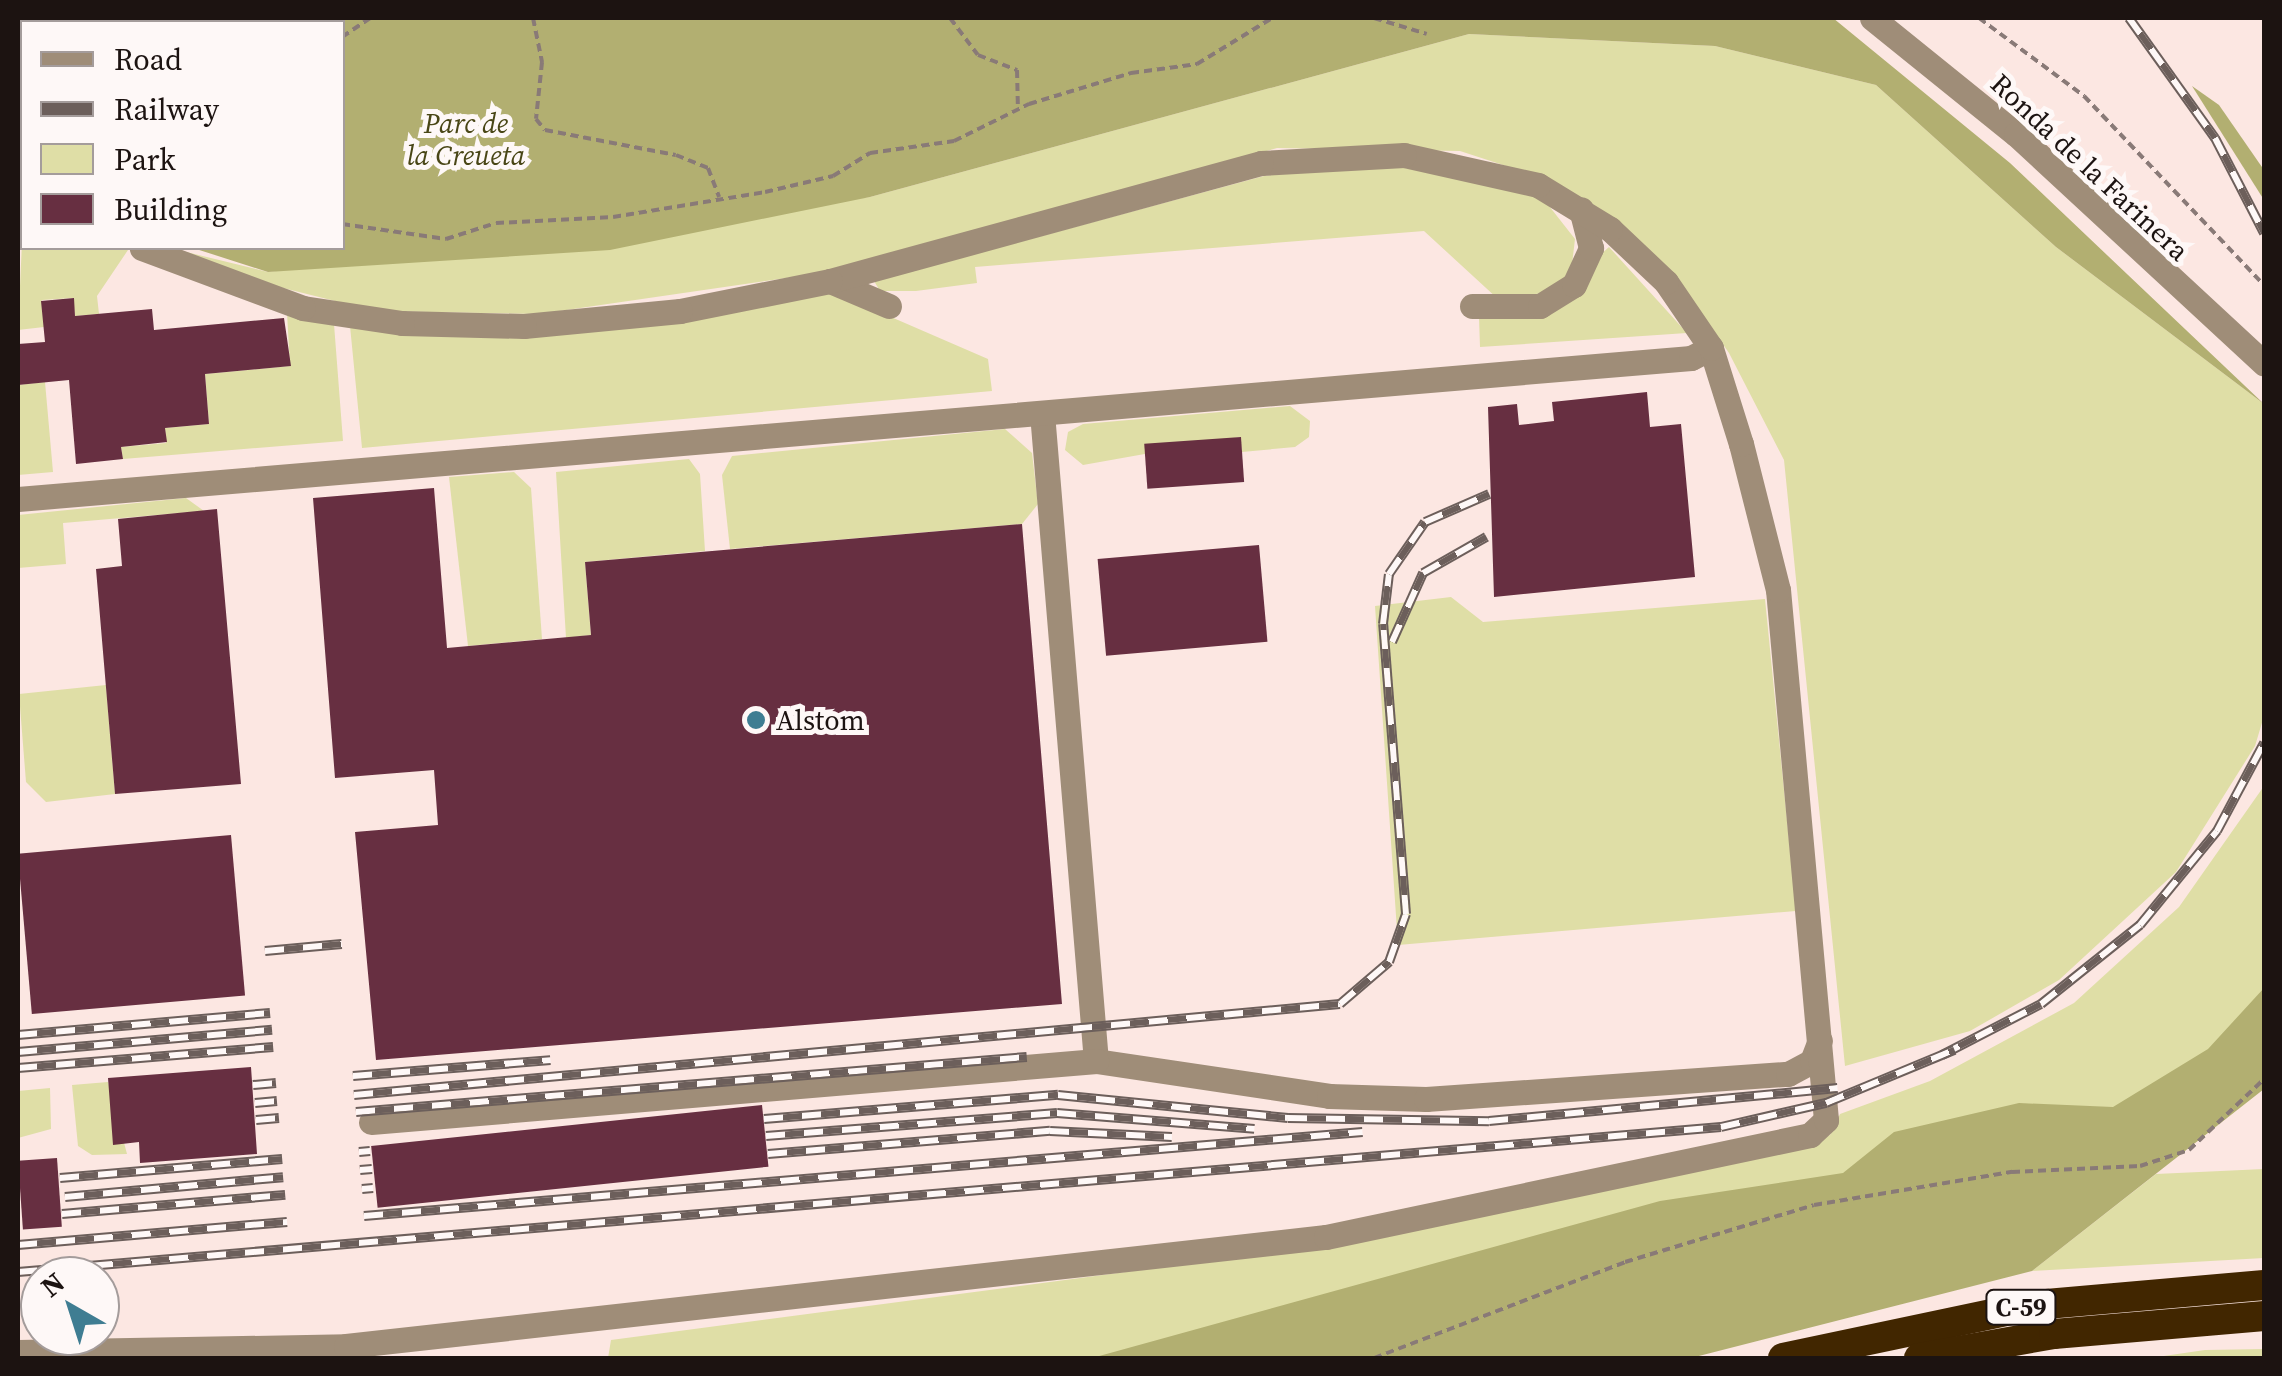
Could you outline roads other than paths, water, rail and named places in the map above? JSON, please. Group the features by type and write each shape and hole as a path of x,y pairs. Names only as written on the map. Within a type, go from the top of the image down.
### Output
{"highway":[{"name":"C-59","path":"1783,1358 2035,1305 2264,1284"},
{"name":"C-59","path":"1919,1358 2054,1334 2264,1316"}],"street":[{"name":"Ronda de la Farinera","path":"1872,18 2016,134 2264,364"},
{"path":"18,1352 346,1346 1326,1236 1810,1135 1826,1120 1778,590 1710,348 1653,267 1580,209 1455,160 1306,156 1212,173 830,281 680,311 460,327 302,308 147,250"},
{"path":"1472,306 1540,306 1574,285 1591,248 1580,209"},
{"path":"830,281 888,306"},
{"path":"18,500 1692,358 1710,348"},
{"path":"1042,413 1096,1061"},
{"path":"371,1122 1096,1061 1329,1096 1426,1100 1788,1074 1812,1061 1820,1040"}],"railway":[{"path":"2129,18 2215,138 2264,233"},
{"path":"354,1095 1340,1004 1389,962 1406,914 1383,624 1389,574 1425,522 1489,494"},
{"path":"1392,642 1423,573 1486,537"},
{"path":"1942,1055 2041,1004 2140,925 2217,831 2264,743"},
{"path":"265,951 342,944"},
{"path":"18,1035 270,1013"},
{"path":"18,1052 272,1030"},
{"path":"18,1068 273,1047"},
{"path":"18,1272 1721,1127 1826,1103 1954,1050"},
{"path":"356,1112 1027,1057"},
{"path":"353,1076 550,1060"},
{"path":"253,1085 276,1083"},
{"path":"764,1119 1058,1095 1288,1118 1489,1121 1837,1088"},
{"path":"255,1103 277,1101"},
{"path":"766,1136 1057,1113 1254,1129"},
{"path":"256,1120 279,1118"},
{"path":"768,1154 1050,1131 1172,1137"},
{"path":"364,1216 1362,1132"},
{"path":"359,1152 370,1151"},
{"path":"60,1178 282,1159"},
{"path":"360,1170 372,1169"},
{"path":"65,1197 283,1177"},
{"path":"362,1189 373,1188"},
{"path":"62,1214 285,1195"},
{"path":"18,1245 287,1222"}],"place":[{"name":"Alstom","path":"756,720"}],"park label":[{"name":"Parc de la Creueta","path":"466,139"}]}
